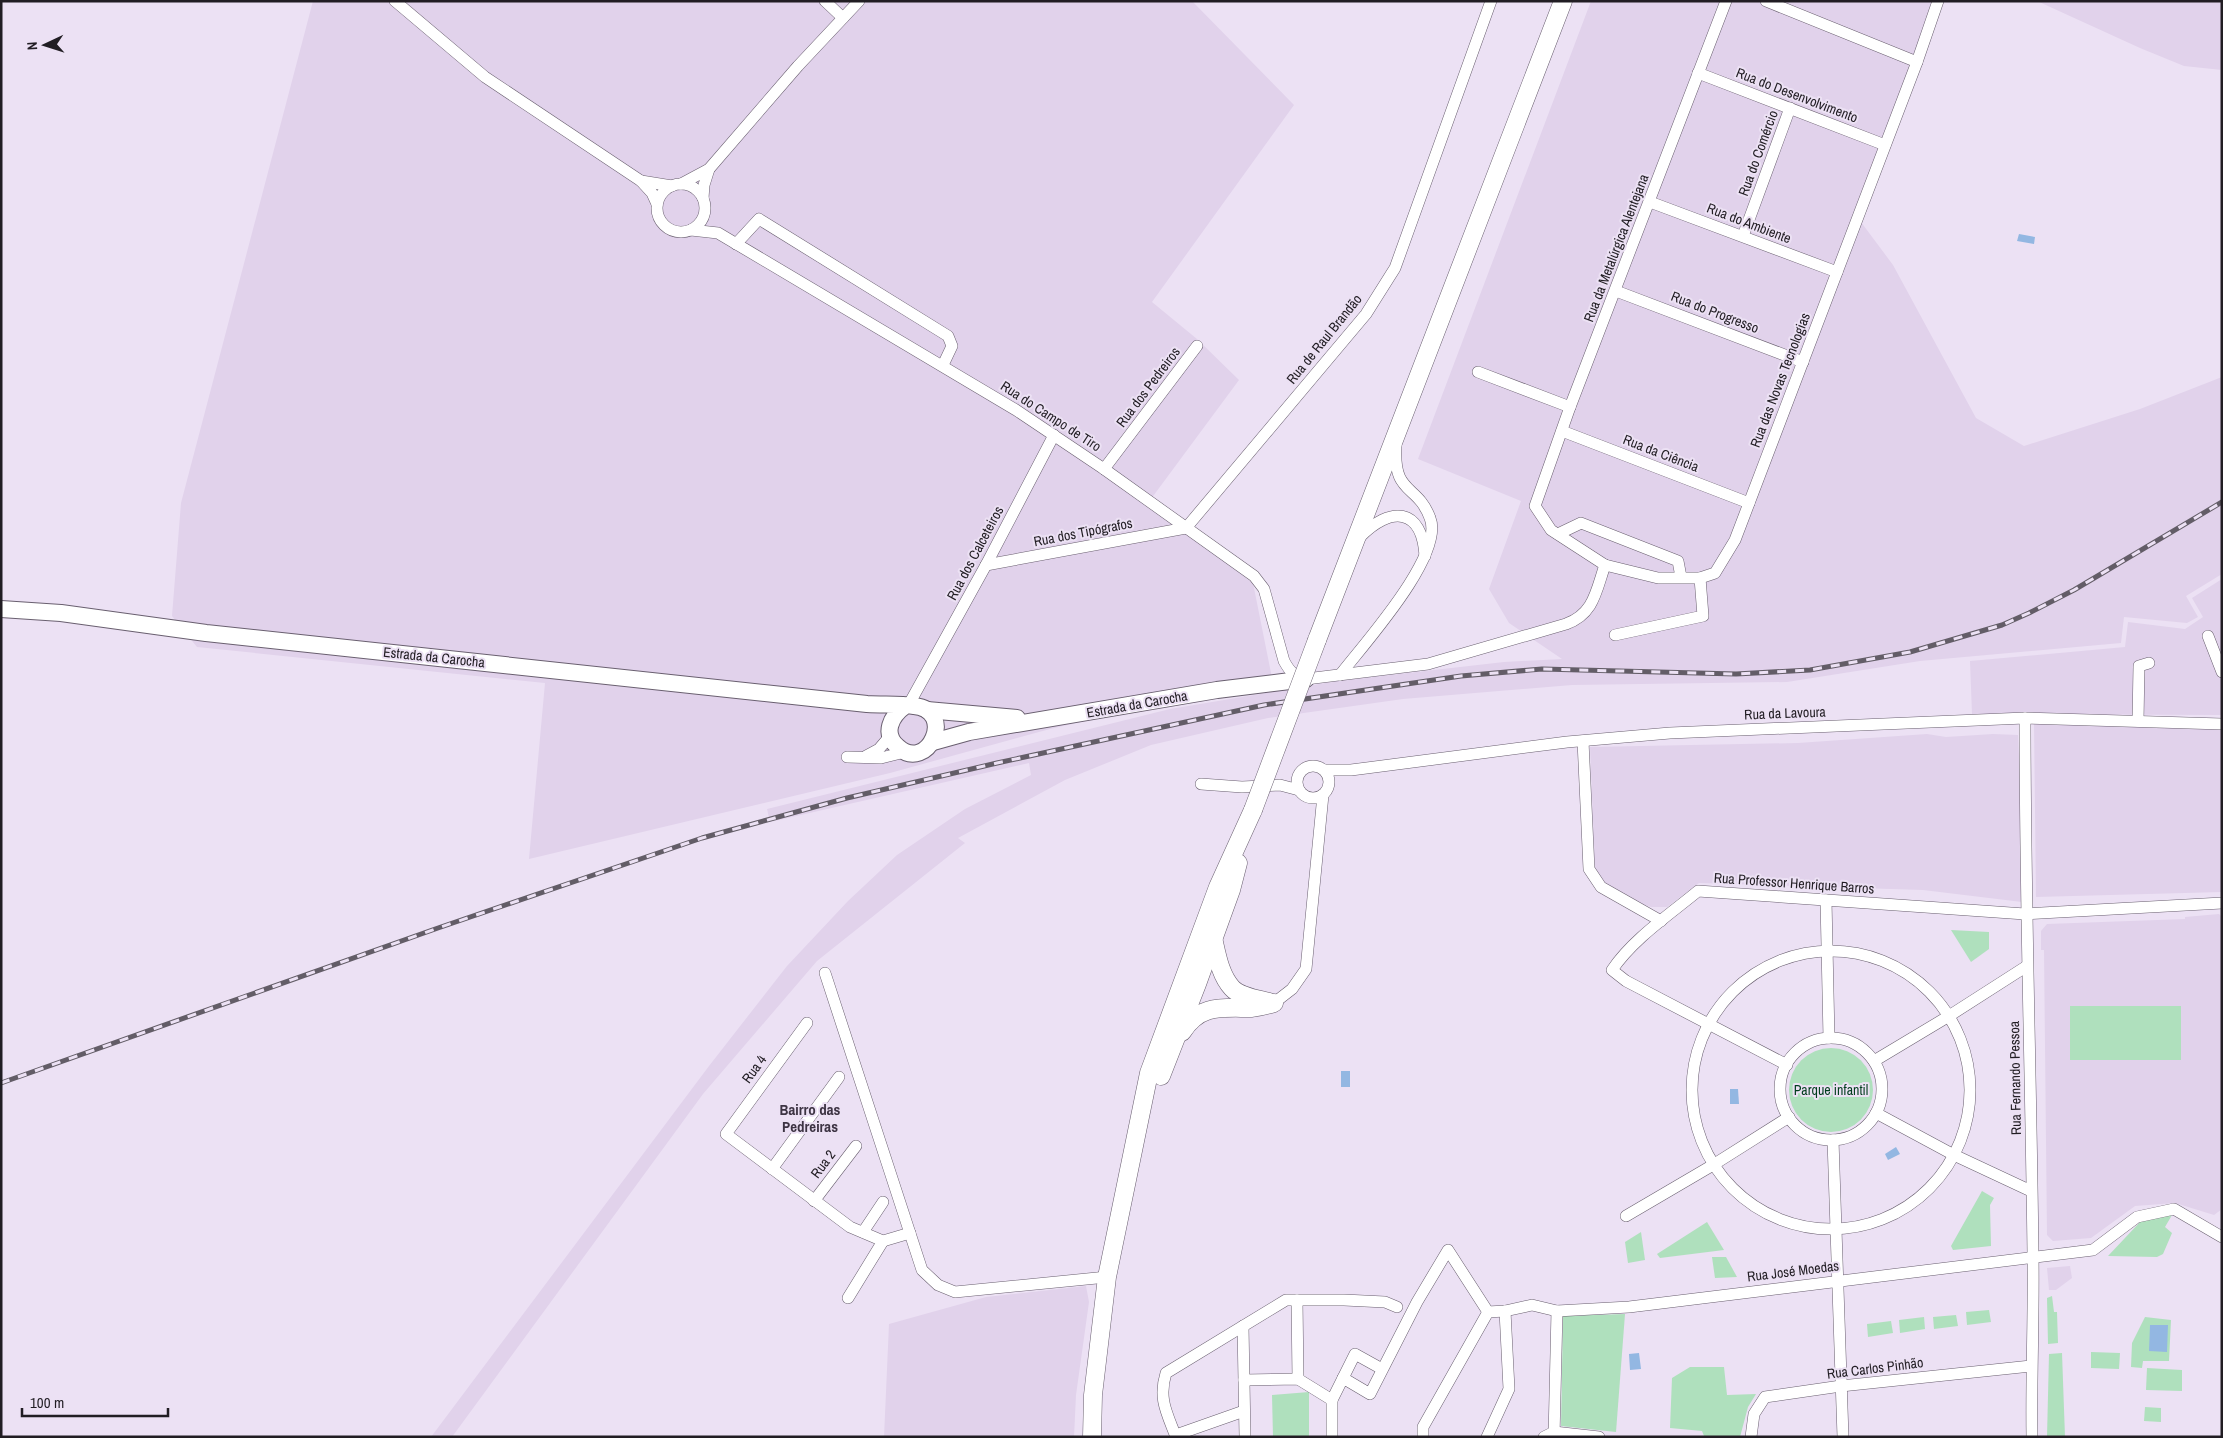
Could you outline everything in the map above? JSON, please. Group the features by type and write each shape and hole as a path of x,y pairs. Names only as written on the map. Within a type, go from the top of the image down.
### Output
{"main road":[{"path":"1092,1437 1093,1395 1107,1277 1130,1158 1150,1073 1189,985 1205,941 1218,887 1253,810 1563,1"},
{"path":"1205,941 1233,989"},
{"path":"1189,985 1206,978 1248,996 1274,1003"},
{"path":"1189,985 1201,994 1227,1007"},
{"path":"1130,1158 1171,1050 1189,985"},
{"path":"1171,1050 1189,1023 1203,1012 1227,1007 1253,1008 1274,1003"}],"street":[{"path":"395,1 485,77 641,181 652,193 657,204 658,216 667,228 675,232 691,230 718,233"},
{"path":"825,1 843,18"},
{"path":"657,204 661,194 709,169 798,66 859,1"},
{"name":"Rua de Raul Brandão","path":"1186,528 1366,314 1395,268 1491,1"},
{"name":"Rua da Metalúrgica Alentejana","path":"1558,534 1551,530 1535,506 1570,407 1726,1"},
{"path":"1766,1 1917,62"},
{"name":"Rua das Novas Tecnologias","path":"1700,578 1715,573 1735,540 1886,145 1938,1"},
{"name":"Rua do Desenvolvimento","path":"1698,73 1886,145"},
{"name":"Rua do Comércio","path":"1743,236 1790,108"},
{"path":"709,169 704,185 703,198 705,211 718,233"},
{"path":"641,181 696,189 703,198"},
{"name":"Rua do Ambiente","path":"1650,202 1837,272"},
{"path":"691,230 698,226 705,211"},
{"path":"736,244 759,219 948,336 952,346 942,365"},
{"name":"Rua do Campo de Tiro","path":"718,233 942,365 1054,435 1260,582 1269,602 1284,661 1289,672 1297,677 1306,679"},
{"name":"Rua do Progresso","path":"1616,291 1804,362"},
{"name":"Rua dos Pedreiros","path":"1104,469 1197,346"},
{"path":"1478,372 1570,407"},
{"name":"Rua da Ciência","path":"1562,431 1749,503"},
{"name":"Rua dos Calceteiros","path":"920,710 920,684 986,565 1054,435"},
{"path":"1340,675 1413,580 1431,543 1433,528 1430,517 1423,505 1403,484 1397,474 1395,464 1396,436"},
{"path":"1355,542 1371,526 1384,518 1404,517 1412,521 1420,530 1425,556"},
{"path":"1558,534 1581,523 1678,561 1681,576"},
{"name":"Rua dos Tipógrafos","path":"986,565 1186,528"},
{"path":"1558,534 1605,566 1658,578 1681,576 1700,578 1703,616 1615,635"},
{"path":"1306,679 1428,664 1483,650 1573,622 1590,609 1605,566"},
{"name":"Estrada da Carocha","path":"1,609 61,613 206,633 920,710 1042,720"},
{"path":"2208,636 2222,672"},
{"path":"2138,721 2139,666 2148,663"},
{"name":"Estrada da Carocha","path":"933,742 969,732 1218,690 1306,679"},
{"path":"867,704 880,713 898,748 905,752"},
{"path":"847,757 884,758 905,752 921,752 933,742 936,727 920,710"},
{"path":"864,757 879,749 889,732 895,714 920,710 951,728 969,732 972,714"},
{"name":"Rua da Lavoura","path":"1325,770 1351,770 1583,741 1670,733 2024,718 2222,724"},
{"name":"Rua Fernando Pessoa","path":"2024,718 2025,914 2033,1257 2032,1437"},
{"path":"1583,741 1589,869 1601,887 1661,921"},
{"path":"1280,786 1298,776 1303,768 1312,765 1325,770 1330,783"},
{"path":"1274,1003 1292,989 1306,969 1323,795 1330,783 1351,770"},
{"path":"1298,776 1299,790"},
{"path":"1201,784 1242,787 1280,786 1299,790 1310,798 1319,822"},
{"path":"1310,798 1323,795"},
{"name":"Rua Professor Henrique Barros","path":"1708,1024 1626,981 1612,970 1619,960 1661,921 1698,891 2025,914 2222,903"},
{"path":"1826,900 1829,1038"},
{"path":"1828,951 1864,955 1897,968 1926,989 1948,1016 1962,1046 1966,1061 1970,1085 1968,1109 1965,1125 1954,1155 1938,1179 1917,1200 1893,1215 1866,1225 1836,1230 1813,1229 1789,1224 1766,1214 1746,1201 1728,1184 1713,1165 1702,1143 1695,1120 1692,1095 1693,1071 1698,1047 1708,1024 1722,1004 1738,986 1758,971 1780,960 1804,953 1828,951"},
{"path":"1874,1061 2027,966"},
{"path":"825,973 922,1270 938,1285 955,1292 1107,1277"},
{"name":"Rua 4","path":"772,1169 726,1134 807,1022"},
{"path":"1708,1024 1787,1065"},
{"path":"1829,1038 1845,1040 1859,1046 1874,1061 1882,1081 1881,1098 1876,1113 1870,1122 1854,1134 1833,1140 1814,1136 1804,1132 1789,1117 1781,1096 1782,1080 1787,1065 1800,1049 1809,1043 1829,1038"},
{"path":"840,1077 772,1169 850,1227 883,1241 910,1233"},
{"path":"1876,1113 1954,1155 2031,1191"},
{"path":"1626,1216 1713,1165 1789,1117"},
{"path":"1833,1140 1843,1437"},
{"name":"Rua 2","path":"814,1200 856,1146"},
{"path":"863,1232 883,1202"},
{"name":"Rua José Moedas","path":"1488,1312 1505,1311 1532,1305 1557,1311 1629,1307 2093,1250 2137,1216 2174,1210 2222,1237"},
{"path":"848,1298 883,1241"},
{"path":"1343,1378 1370,1394 1417,1302 1448,1250 1488,1312 1423,1427 1423,1437"},
{"path":"1244,1411 1176,1436 1163,1404 1161,1387 1166,1373 1286,1300 1377,1302 1397,1307 1417,1302"},
{"path":"1297,1300 1298,1379"},
{"path":"1397,1307 1406,1325"},
{"path":"1487,1437 1509,1389 1505,1311"},
{"path":"1557,1311 1551,1435 1599,1437"},
{"path":"1243,1326 1244,1437"},
{"path":"1332,1437 1332,1400 1355,1354 1382,1369"},
{"name":"Rua Carlos Pinhão","path":"1751,1437 1754,1414 1765,1397 1841,1386 2031,1366"},
{"path":"1244,1380 1298,1379 1332,1400"}],"shaded area":[{"path":"313,1 1192,1 1294,105 1152,302 1197,339 1239,380 1148,503 1253,583 1272,678 1050,729 890,773 529,859 545,683 197,647 172,616 181,503"},
{"path":"1591,1 1938,1 1858,218 1893,265 1976,418 2024,446 2140,409 2222,377 2222,574 2186,596 2198,617 2187,623 2124,617 2121,643 1920,661 1787,682 1572,685 1403,699 1268,718 1151,745 1065,780 958,838 965,843 817,961 703,1094 452,1437 431,1437 709,1066 787,966 848,901 897,855 965,809 1031,775 1029,763 770,822 767,809 1170,709 1337,681 1504,662 1562,659 1509,623 1489,589 1521,501 1418,459"},
{"path":"2037,1 2222,1 2222,70 2184,66"},
{"path":"2222,579 2222,715 1972,714 1970,661 2125,647 2128,622 2185,629 2203,617 2192,598"},
{"path":"2034,723 2222,728 2222,892 2036,897"},
{"path":"1927,734 1946,737 1993,734 2018,735 2022,820 2022,902 1923,890 1699,883 1667,907 1651,907 1627,899 1607,885 1595,870 1590,747 1798,743"},
{"path":"2219,914 2222,917 2222,1209 2214,1215 2175,1203 2135,1206 2091,1238 2053,1241 2047,1235 2044,950 2041,950 2041,931 2047,924 2185,919 2185,917"},
{"path":"2070,1266 2072,1278 2056,1290 2049,1290 2047,1268"},
{"path":"1086,1286 1089,1302 1076,1395 1074,1437 884,1437 889,1324 986,1297"}],"green space":[{"path":"1951,930 1989,932 1989,949 1971,962"},
{"path":"2070,1006 2181,1006 2181,1060 2070,1060"},
{"name":"Parque infantil","path":"1831,1048 1847,1051 1861,1060 1870,1074 1873,1090 1870,1106 1861,1120 1847,1129 1831,1132 1815,1129 1801,1120 1792,1106 1789,1090 1792,1074 1801,1060 1815,1051"},
{"path":"1982,1191 1994,1198 1990,1205 1991,1246 1953,1250 1951,1246"},
{"path":"2172,1215 2165,1227 2172,1233 2163,1254 2157,1257 2108,1256 2141,1221"},
{"path":"1707,1222 1724,1250 1660,1258 1657,1254"},
{"path":"1641,1232 1645,1260 1628,1263 1625,1242"},
{"path":"1712,1257 1726,1257 1737,1277 1715,1278"},
{"path":"2052,1296 2054,1312 2057,1312 2058,1343 2048,1344 2047,1298"},
{"path":"1989,1310 1991,1322 1967,1325 1966,1312"},
{"path":"1625,1314 1616,1432 1561,1426 1563,1316"},
{"path":"1956,1315 1958,1326 1934,1329 1933,1317"},
{"path":"1924,1317 1925,1329 1900,1333 1899,1320"},
{"path":"2145,1317 2171,1320 2169,1361 2143,1361 2142,1368 2131,1367 2132,1343"},
{"path":"1891,1321 1893,1333 1868,1337 1867,1324"},
{"path":"2091,1352 2120,1353 2119,1369 2091,1368"},
{"path":"2062,1353 2065,1437 2047,1437 2049,1354"},
{"path":"1690,1367 1724,1367 1727,1395 1756,1394 1748,1407 1740,1437 1707,1437 1704,1436 1702,1431 1670,1428 1672,1378"},
{"path":"2147,1368 2182,1370 2182,1391 2146,1390"},
{"path":"1309,1392 1309,1437 1273,1437 1272,1395"},
{"path":"2145,1407 2161,1408 2161,1422 2144,1421"}],"water":[{"path":"2019,234 2035,237 2034,244 2017,241"},
{"path":"1341,1071 1350,1071 1350,1087 1341,1087"},
{"path":"1730,1089 1738,1089 1739,1104 1730,1104"},
{"path":"1896,1147 1900,1154 1888,1160 1885,1154"},
{"path":"2150,1325 2168,1325 2167,1352 2149,1351"},
{"path":"1639,1353 1641,1369 1630,1370 1629,1354"}],"railway":[{"path":"1,1083 438,928 702,838 847,798 997,763 1264,705 1461,676 1542,669 1736,674 1810,670 1910,652 2002,625 2029,613 2074,590 2222,502"}],"district":[{"name":"Bairro das Pedreiras","path":"810,1118"}]}
